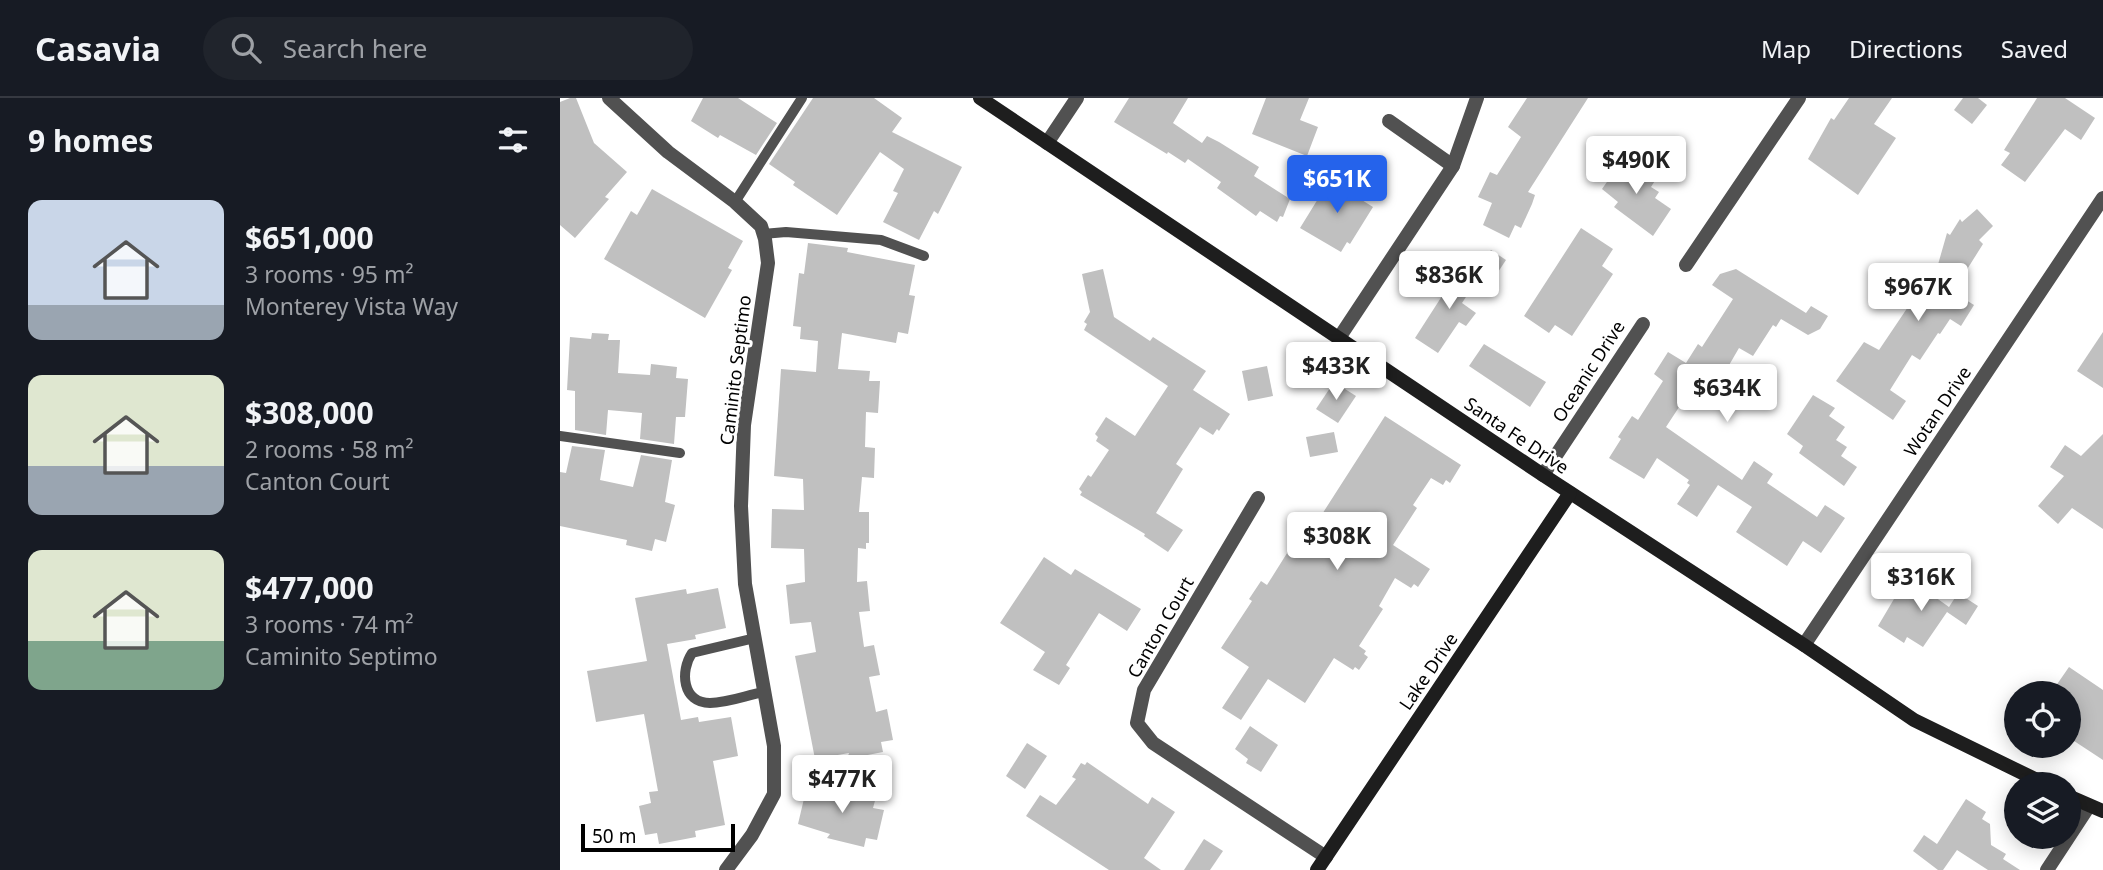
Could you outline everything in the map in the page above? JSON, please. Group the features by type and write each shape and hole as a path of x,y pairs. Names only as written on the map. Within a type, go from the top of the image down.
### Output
{"main road":[{"name":"Santa Fe Drive","path":"980,98 1542,475 1804,645 1914,720 2020,772"},
{"name":"Lake Drive","path":"1317,870 1570,493"}],"street":[{"path":"609,98 668,152 735,202 761,226 763,234"},
{"path":"1047,143 1077,98"},
{"path":"1339,338 1454,166 1478,98"},
{"path":"1686,265 1799,98"},
{"path":"1388,121 1454,166"},
{"name":"Wotan Drive","path":"1804,645 2103,198"},
{"name":"Caminito Septimo","path":"726,870 752,835 774,794 774,746 745,584 741,506 744,425 768,263 763,234"},
{"name":"Oceanic Drive","path":"1542,475 1643,324"},
{"name":"Canton Court","path":"1258,498 1144,691 1136,723 1153,743 1326,857"},
{"path":"2047,870 2096,808"}],"lane":[{"path":"735,202 802,98"},
{"path":"763,234 786,232 881,240 924,256"},
{"path":"560,436 680,453"},
{"path":"755,638 692,653 683,676 689,692 702,702 710,703 764,692"}],"building":[{"path":"576,98 594,143 627,172 605,197 609,199 575,238 560,225 560,102"},
{"path":"703,98 738,98 777,123 756,155 720,135 718,138 691,121"},
{"path":"813,98 874,98 902,118 892,132 962,167 938,214 934,211 919,240 883,222 898,193 893,191 904,169 880,152 837,215 793,185 795,182 769,164"},
{"path":"1129,98 1188,98 1173,123 1202,143 1207,136 1259,167 1254,176 1290,199 1283,217 1280,216 1277,222 1260,211 1256,216 1217,188 1221,182 1188,159 1185,163 1168,152 1167,154 1114,122"},
{"path":"1266,98 1309,98 1300,120 1318,127 1307,156 1252,134"},
{"path":"1527,98 1588,98 1528,192 1535,195 1532,204 1521,228 1515,225 1509,238 1483,225 1492,203 1478,197 1490,172 1497,175 1521,137 1508,127"},
{"path":"1849,98 1892,98 1874,124 1896,138 1858,195 1808,159 1831,118 1834,120"},
{"path":"1963,98 1978,98 1987,105 1972,124 1954,110"},
{"path":"2037,98 2065,98 2095,118 2081,140 2065,129 2025,182 2001,165 2010,153 2004,150"},
{"path":"1616,160 1634,172 1640,163 1658,176 1651,187 1659,192 1655,198 1671,209 1653,236 1614,207 1618,202 1602,189 1609,179 1604,177"},
{"path":"1334,173 1353,186 1349,192 1373,207 1350,244 1347,242 1341,252 1300,228"},
{"path":"652,189 743,241 728,268 732,270 705,318 604,259 631,211 637,215"},
{"path":"1977,209 1993,226 1979,240 1983,244 1966,271 1958,295 1974,305 1961,326 1950,319 1920,360 1912,355 1890,390 1906,401 1893,420 1836,381 1864,342 1879,350 1912,301 1921,307 1945,271 1937,268 1947,233 1950,235 1960,219 1962,222"},
{"path":"1581,228 1613,249 1602,266 1613,274 1572,336 1555,325 1549,333 1524,316"},
{"path":"808,243 848,248 847,252 915,265 909,295 915,296 908,334 898,332 896,343 842,333 838,369 870,371 869,381 880,381 878,413 866,412 865,447 875,448 874,478 862,477 859,512 869,512 869,543 866,543 866,549 858,548 857,582 867,581 870,611 859,612 864,647 874,645 880,675 869,677 876,712 887,709 893,740 881,742 883,752 847,759 849,753 815,759 795,656 816,652 811,622 790,624 786,585 805,582 804,549 771,548 772,509 804,510 803,479 774,476 781,369 816,372 818,341 800,339 801,327 793,326 799,273 804,274"},
{"path":"1491,250 1506,260 1490,284 1474,273"},
{"path":"1462,265 1479,277 1462,303 1476,313 1466,326 1459,322 1438,353 1415,338"},
{"path":"1103,269 1114,317 1150,341 1153,337 1206,371 1193,390 1230,414 1219,431 1217,429 1213,435 1200,427 1176,464 1183,469 1156,513 1183,530 1168,552 1144,536 1145,534 1080,495 1082,492 1079,489 1088,475 1091,477 1109,450 1096,441 1098,437 1095,434 1106,417 1135,436 1168,386 1084,330 1087,324 1084,322 1090,312 1082,274"},
{"path":"1736,269 1806,313 1811,306 1828,316 1820,329 1808,335 1781,319 1776,327 1773,325 1753,356 1739,348 1714,391 1721,396 1712,410 1700,403 1698,407 1685,398 1666,427 1742,480 1754,461 1773,474 1767,483 1817,517 1825,505 1845,518 1821,553 1803,541 1787,566 1736,532 1752,507 1718,485 1697,517 1677,504 1690,485 1687,483 1689,480 1657,458 1644,479 1609,458 1621,439 1618,437 1632,416 1638,420 1663,381 1654,374 1668,352 1686,363 1698,344 1702,347 1733,299 1712,285 1720,274"},
{"path":"2103,332 2103,388 2077,371"},
{"path":"592,333 609,334 608,340 620,340 618,373 650,375 651,364 677,367 676,378 688,379 685,417 676,417 674,444 640,439 642,413 608,410 606,435 575,430 575,391 567,390 570,337 591,339"},
{"path":"1484,344 1546,382 1530,407 1469,366"},
{"path":"1267,366 1273,396 1248,401 1242,371"},
{"path":"1334,382 1356,396 1338,423 1316,409"},
{"path":"1813,395 1835,408 1829,416 1845,427 1836,440 1847,447 1841,456 1857,467 1844,486 1799,453 1803,446 1787,434"},
{"path":"1385,416 1461,465 1450,483 1446,480 1443,485 1431,478 1413,505 1417,508 1393,545 1430,569 1418,587 1414,584 1411,588 1395,578 1379,606 1383,609 1359,646 1366,651 1364,654 1368,657 1359,670 1355,667 1353,670 1334,658 1305,703 1268,679 1241,720 1222,708 1249,667 1221,648 1252,601 1249,599 1261,581 1267,585 1294,542 1301,547"},
{"path":"1334,432 1338,452 1310,457 1306,437"},
{"path":"2103,434 2103,529 2072,508 2058,524 2038,506 2064,476 2050,467 2065,445 2081,456"},
{"path":"572,446 605,450 600,480 633,487 641,455 672,460 665,502 675,505 666,542 655,539 652,551 626,545 627,540 560,526 560,472 566,473"},
{"path":"1044,557 1071,575 1075,569 1141,609 1127,631 1099,613 1066,665 1070,668 1059,685 1033,670 1045,652 1000,623"},
{"path":"1907,577 1949,607 1958,593 1978,606 1966,625 1947,612 1923,647 1907,637 1904,643 1878,626"},
{"path":"718,588 726,628 695,635 696,639 667,644 681,720 698,717 699,722 731,717 738,756 713,761 725,825 695,831 696,837 659,844 657,833 645,835 639,806 651,803 649,792 658,791 644,714 596,722 587,671 647,661 635,598 686,589 687,594"},
{"path":"2069,667 2103,690 2103,760 2081,746 2081,681 2059,681"},
{"path":"1250,726 1278,745 1261,772 1246,763 1248,759 1235,749"},
{"path":"1027,743 1047,756 1025,789 1006,776"},
{"path":"1087,762 1148,804 1152,797 1175,812 1144,858 1161,870 1109,870 1026,816 1040,795 1056,805 1076,779 1072,777 1081,763 1085,765"},
{"path":"807,786 844,794 843,789 876,797 873,808 884,810 877,840 866,838 864,847 827,838 830,834 798,824"},
{"path":"1966,799 1986,812 1982,819 1990,824 1991,845 2006,854 2003,859 2020,870 1988,870 1957,850 1943,870 1938,870 1913,851 1924,835 1937,844"},
{"path":"1204,839 1223,851 1210,870 1184,870"}]}
